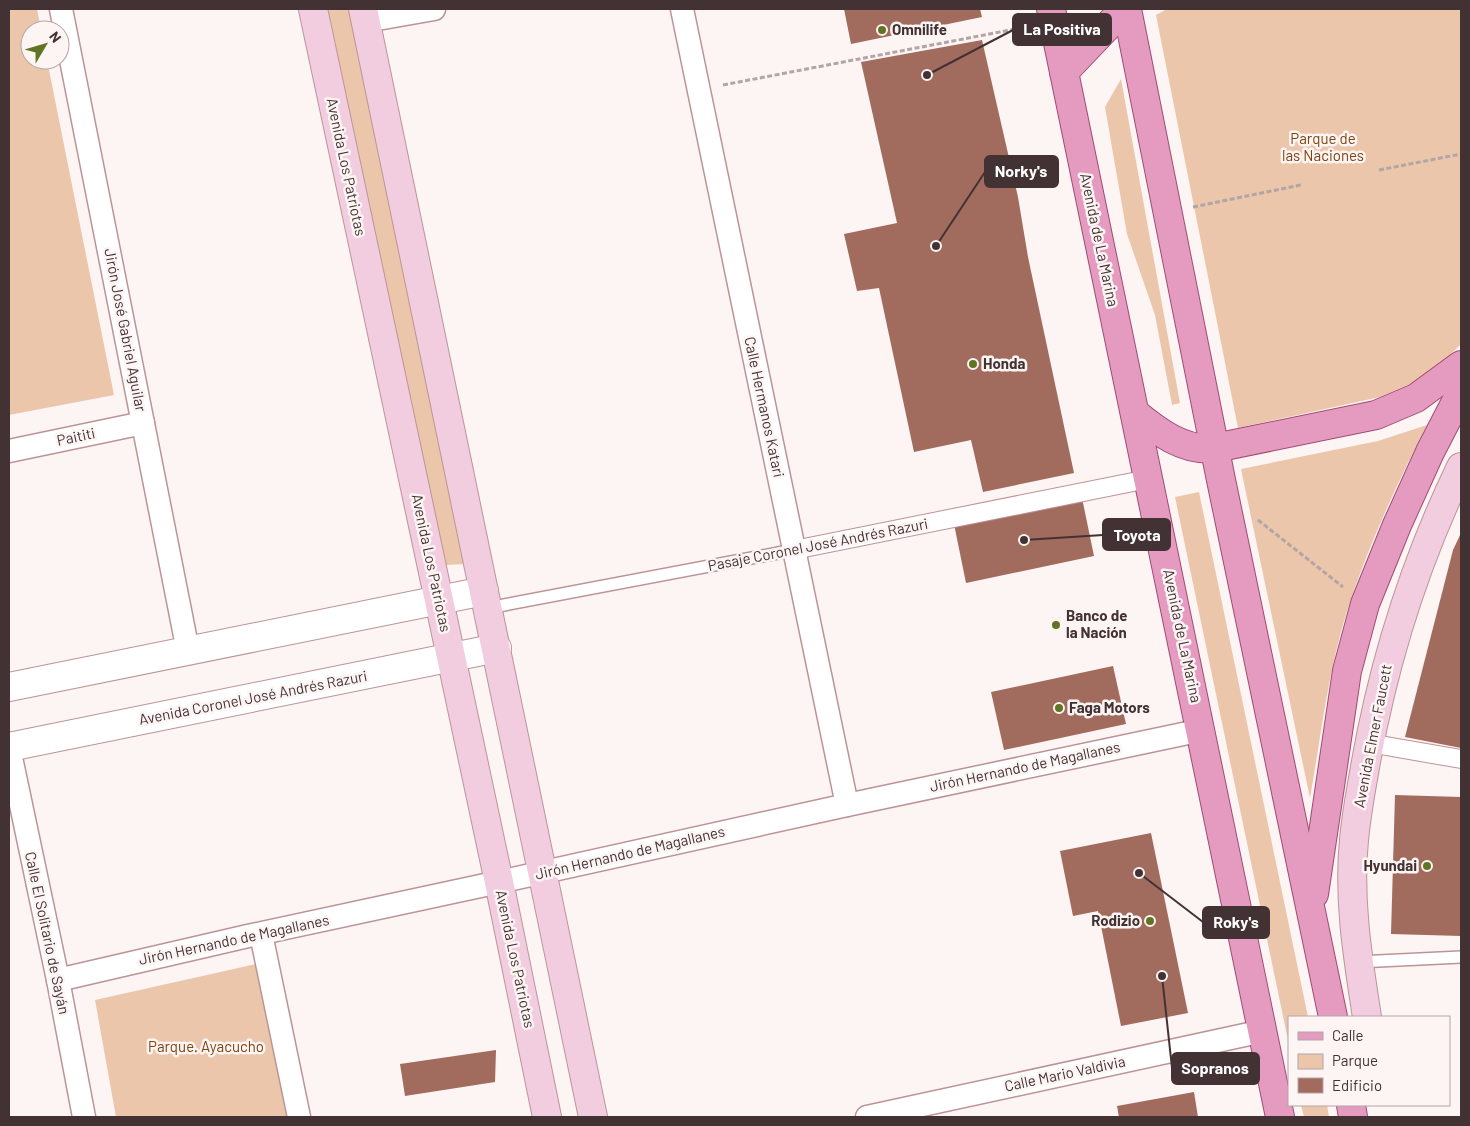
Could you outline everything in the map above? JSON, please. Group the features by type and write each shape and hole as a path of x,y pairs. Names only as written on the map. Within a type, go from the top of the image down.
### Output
{"main road":[{"name":"Avenida Los Patriotas","path":"313,9 499,882 547,1117"},
{"path":"1064,72 1126,9"},
{"path":"1126,9 1214,448 1333,1016"},
{"path":"365,15 593,1117"},
{"name":"Avenida de La Marina","path":"1053,15 1148,479 1202,730 1280,1117"},
{"path":"1135,413 1164,434 1179,442 1198,448 1214,448 1376,415 1416,398 1461,365"},
{"path":"1311,912 1347,671 1365,604 1397,525 1430,452 1461,392"},
{"name":"Avenida Elmer Faucett","path":"1366,1016 1354,933 1354,841 1369,743 1390,651 1421,557 1461,467"}],"street":[{"name":"Jirón José Gabriel Aguilar","path":"62,9 188,651"},
{"path":"365,15 434,9"},
{"name":"Calle Hermanos Katari","path":"682,9 847,805"},
{"name":"Paititi","path":"9,451 143,422"},
{"name":"Pasaje Coronel José Andrés Razuri","path":"794,550 1148,479"},
{"path":"9,688 438,600 486,599"},
{"name":"Avenida Coronel José Andrés Razuri","path":"9,748 497,648"},
{"name":"Jirón Hernando de Magallanes","path":"58,980 847,805 1202,730"},
{"path":"1369,743 1461,760"},
{"name":"Calle El Solitario de Sayán","path":"9,748 58,980 84,1117"},
{"path":"261,934 299,1117"},
{"name":"Calle Mario Valdivia","path":"867,1117 1263,1031"}],"lane":[{"name":"Pasaje Coronel José Andrés Razuri","path":"486,599 794,550"},
{"path":"1358,962 1461,957"}],"path":[{"path":"699,90 1053,15"},
{"path":"1379,170 1461,154"},
{"path":"1168,212 1301,185"},
{"path":"1252,515 1365,604"}],"green space":[{"path":"9,9 37,9 39,20 20,20 20,70 49,70 114,395 9,415"},
{"path":"328,9 354,9 465,564 445,565"},
{"name":"Parque de las Naciones","path":"1167,9 1461,9 1461,344 1429,376 1380,397 1238,428 1156,15"},
{"path":"1121,79 1180,403 1172,405 1155,315 1127,234 1105,107"},
{"path":"1427,425 1383,516 1347,611 1330,680 1310,798 1241,469 1378,441"},
{"path":"1199,492 1308,1016 1288,1016 1288,1040 1175,497"},
{"name":"Parque. Ayacucho","path":"261,963 290,1117 116,1117 95,1000"},
{"path":"1301,1106 1327,1106 1329,1117 1304,1117"}],"building":[{"name":"Omnilife","path":"844,9 980,9 982,17 851,44"},
{"path":"982,40 1018,197 1028,257 1074,473 983,492 971,440 914,452 879,288 857,291 844,234 897,223 861,62"},
{"path":"1082,498 1094,556 966,583 954,524"},
{"path":"1461,533 1461,748 1405,737 1453,550"},
{"name":"Faga Motors","path":"1113,666 1126,724 1004,750 991,692"},
{"name":"Hyundai","path":"1395,795 1461,797 1461,936 1391,934"},
{"path":"1151,833 1188,1013 1121,1026 1098,911 1073,916 1060,851"},
{"path":"496,1050 495,1082 405,1096 400,1064"},
{"path":"1194,1092 1198,1117 1119,1117 1117,1106"}],"place":[{"name":"Omnilife","path":"882,30"},
{"name":"La Positiva","path":"927,75"},
{"name":"Norky's","path":"936,246"},
{"name":"Honda","path":"973,364"},
{"name":"Toyota","path":"1024,540"},
{"name":"Banco de la Nación","path":"1056,625"},
{"name":"Faga Motors","path":"1059,708"},
{"name":"Hyundai","path":"1427,866"},
{"name":"Roky's","path":"1139,873"},
{"name":"Rodizio","path":"1150,921"},
{"name":"Sopranos","path":"1162,976"}]}
